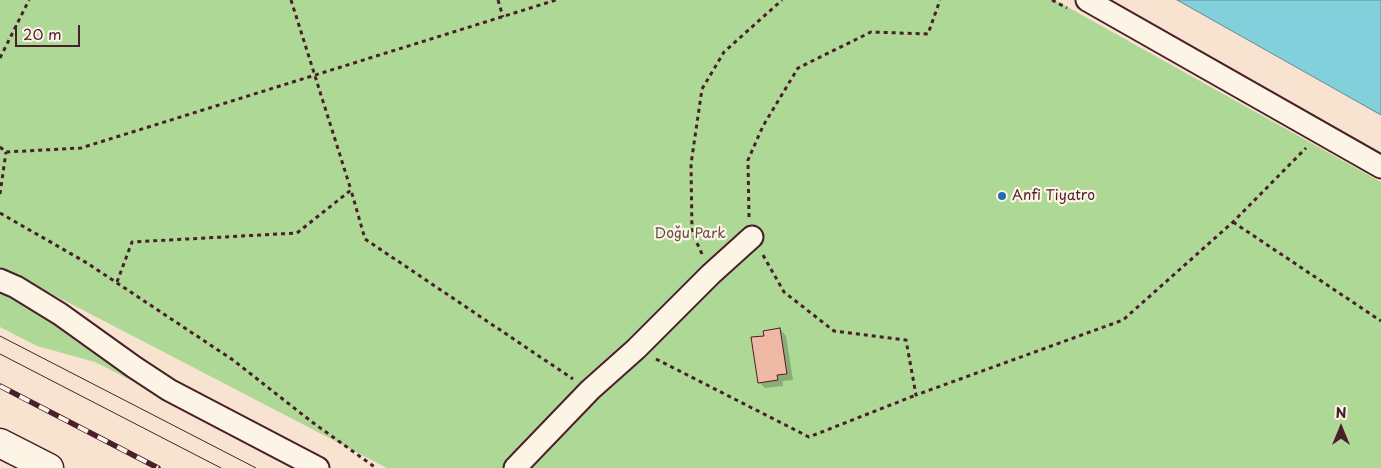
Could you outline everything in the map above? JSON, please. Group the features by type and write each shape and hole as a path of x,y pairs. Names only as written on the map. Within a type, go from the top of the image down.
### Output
{"main road":[{"path":"0,443 49,468"}],"street":[{"path":"1087,0 1381,167"},
{"path":"516,468 590,390 636,349 711,274 752,237"},
{"path":"0,280 16,287 60,314 169,390 318,468"}],"path":[{"path":"0,58 29,0"},
{"path":"291,0 365,239 590,390"},
{"path":"498,0 503,16"},
{"path":"0,147 6,152 81,148 556,0"},
{"path":"711,274 692,232 692,164 702,89 724,52 782,0"},
{"path":"916,395 906,340 834,330 784,292 752,237 748,204 748,160 763,126 798,68 871,32 928,34 940,0"},
{"path":"636,349 809,437 916,395 1123,320 1233,222 1321,132"},
{"path":"0,194 6,152"},
{"path":"117,282 132,242 297,233 351,190"},
{"path":"0,212 117,282 233,360 312,422 376,468"},
{"path":"1233,222 1381,321"}],"green space":[{"name":"Doğu Park","path":"0,0 1055,0 1381,182 1381,468 387,468 0,267"},
{"path":"0,291 40,314 142,386 95,362 37,346 0,327"}],"water":[{"path":"1177,0 1381,0 1381,115"}],"building":[{"path":"780,328 787,374 777,375 778,380 758,383 751,337 764,336 763,331"}],"tram line":[{"path":"0,336 256,468"},
{"path":"0,354 221,468"}],"railway":[{"path":"0,386 158,468"}],"place":[{"name":"Anfi Tiyatro","path":"1002,196"}]}
